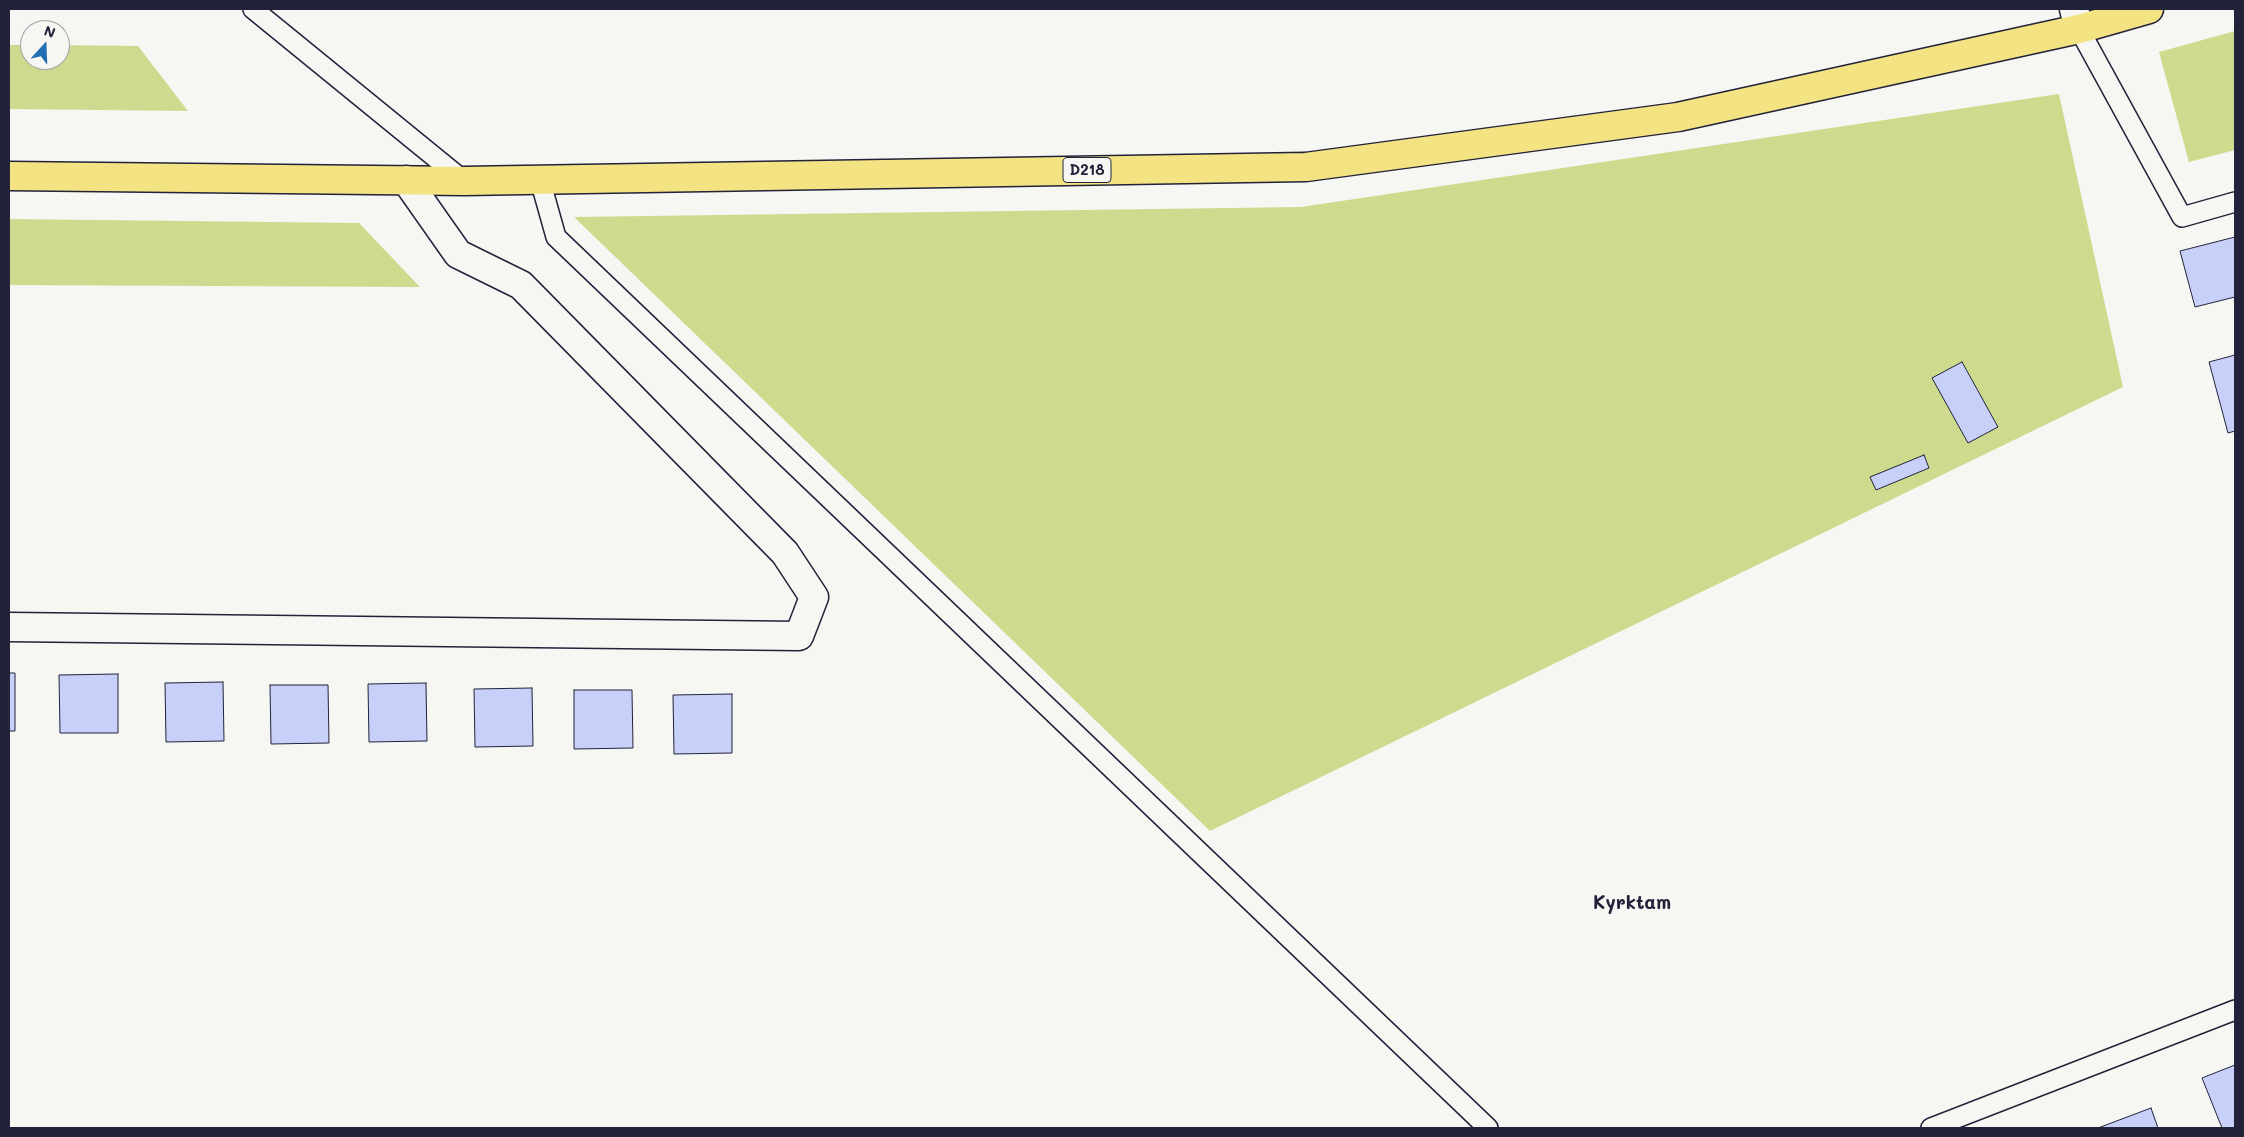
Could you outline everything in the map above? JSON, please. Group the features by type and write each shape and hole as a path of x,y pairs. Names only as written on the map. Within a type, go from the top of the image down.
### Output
{"main road":[{"name":"D218","path":"9,176 464,181 1306,167 1678,116 2076,19 2149,9"}],"street":[{"path":"9,627 799,636 814,596 785,553 522,285 458,254 406,180"}],"lane":[{"path":"253,9 464,181"},
{"path":"2076,19 2182,217 2235,202"},
{"path":"540,180 556,237 1488,1128"},
{"path":"1932,1128 2235,1010"}],"green space":[{"path":"2235,31 2235,150 2189,162 2159,52"},
{"path":"9,45 20,45 20,70 70,70 70,45 138,46 188,111 9,109"},
{"path":"2059,94 2123,387 1210,831 574,217 1301,207"},
{"path":"9,219 359,223 420,287 9,285"}],"building":[{"path":"2235,237 2235,297 2195,307 2180,251"},
{"path":"2235,355 2235,431 2228,433 2209,362"},
{"path":"1962,362 1998,427 1968,443 1932,378"},
{"path":"1924,455 1929,468 1876,490 1870,477"},
{"path":"9,673 15,673 15,731 9,731"},
{"path":"118,674 118,733 60,733 59,675"},
{"path":"223,682 224,741 166,742 165,683"},
{"path":"426,683 427,741 369,742 368,684"},
{"path":"270,685 328,685 329,743 271,744"},
{"path":"532,688 533,746 475,747 474,689"},
{"path":"574,690 632,690 633,748 574,749"},
{"path":"732,694 732,753 674,754 673,695"},
{"path":"2235,1065 2235,1128 2222,1128 2202,1078"},
{"path":"2151,1108 2158,1128 2098,1128"}],"district":[{"name":"Kyrktam","path":"1632,903"}]}
